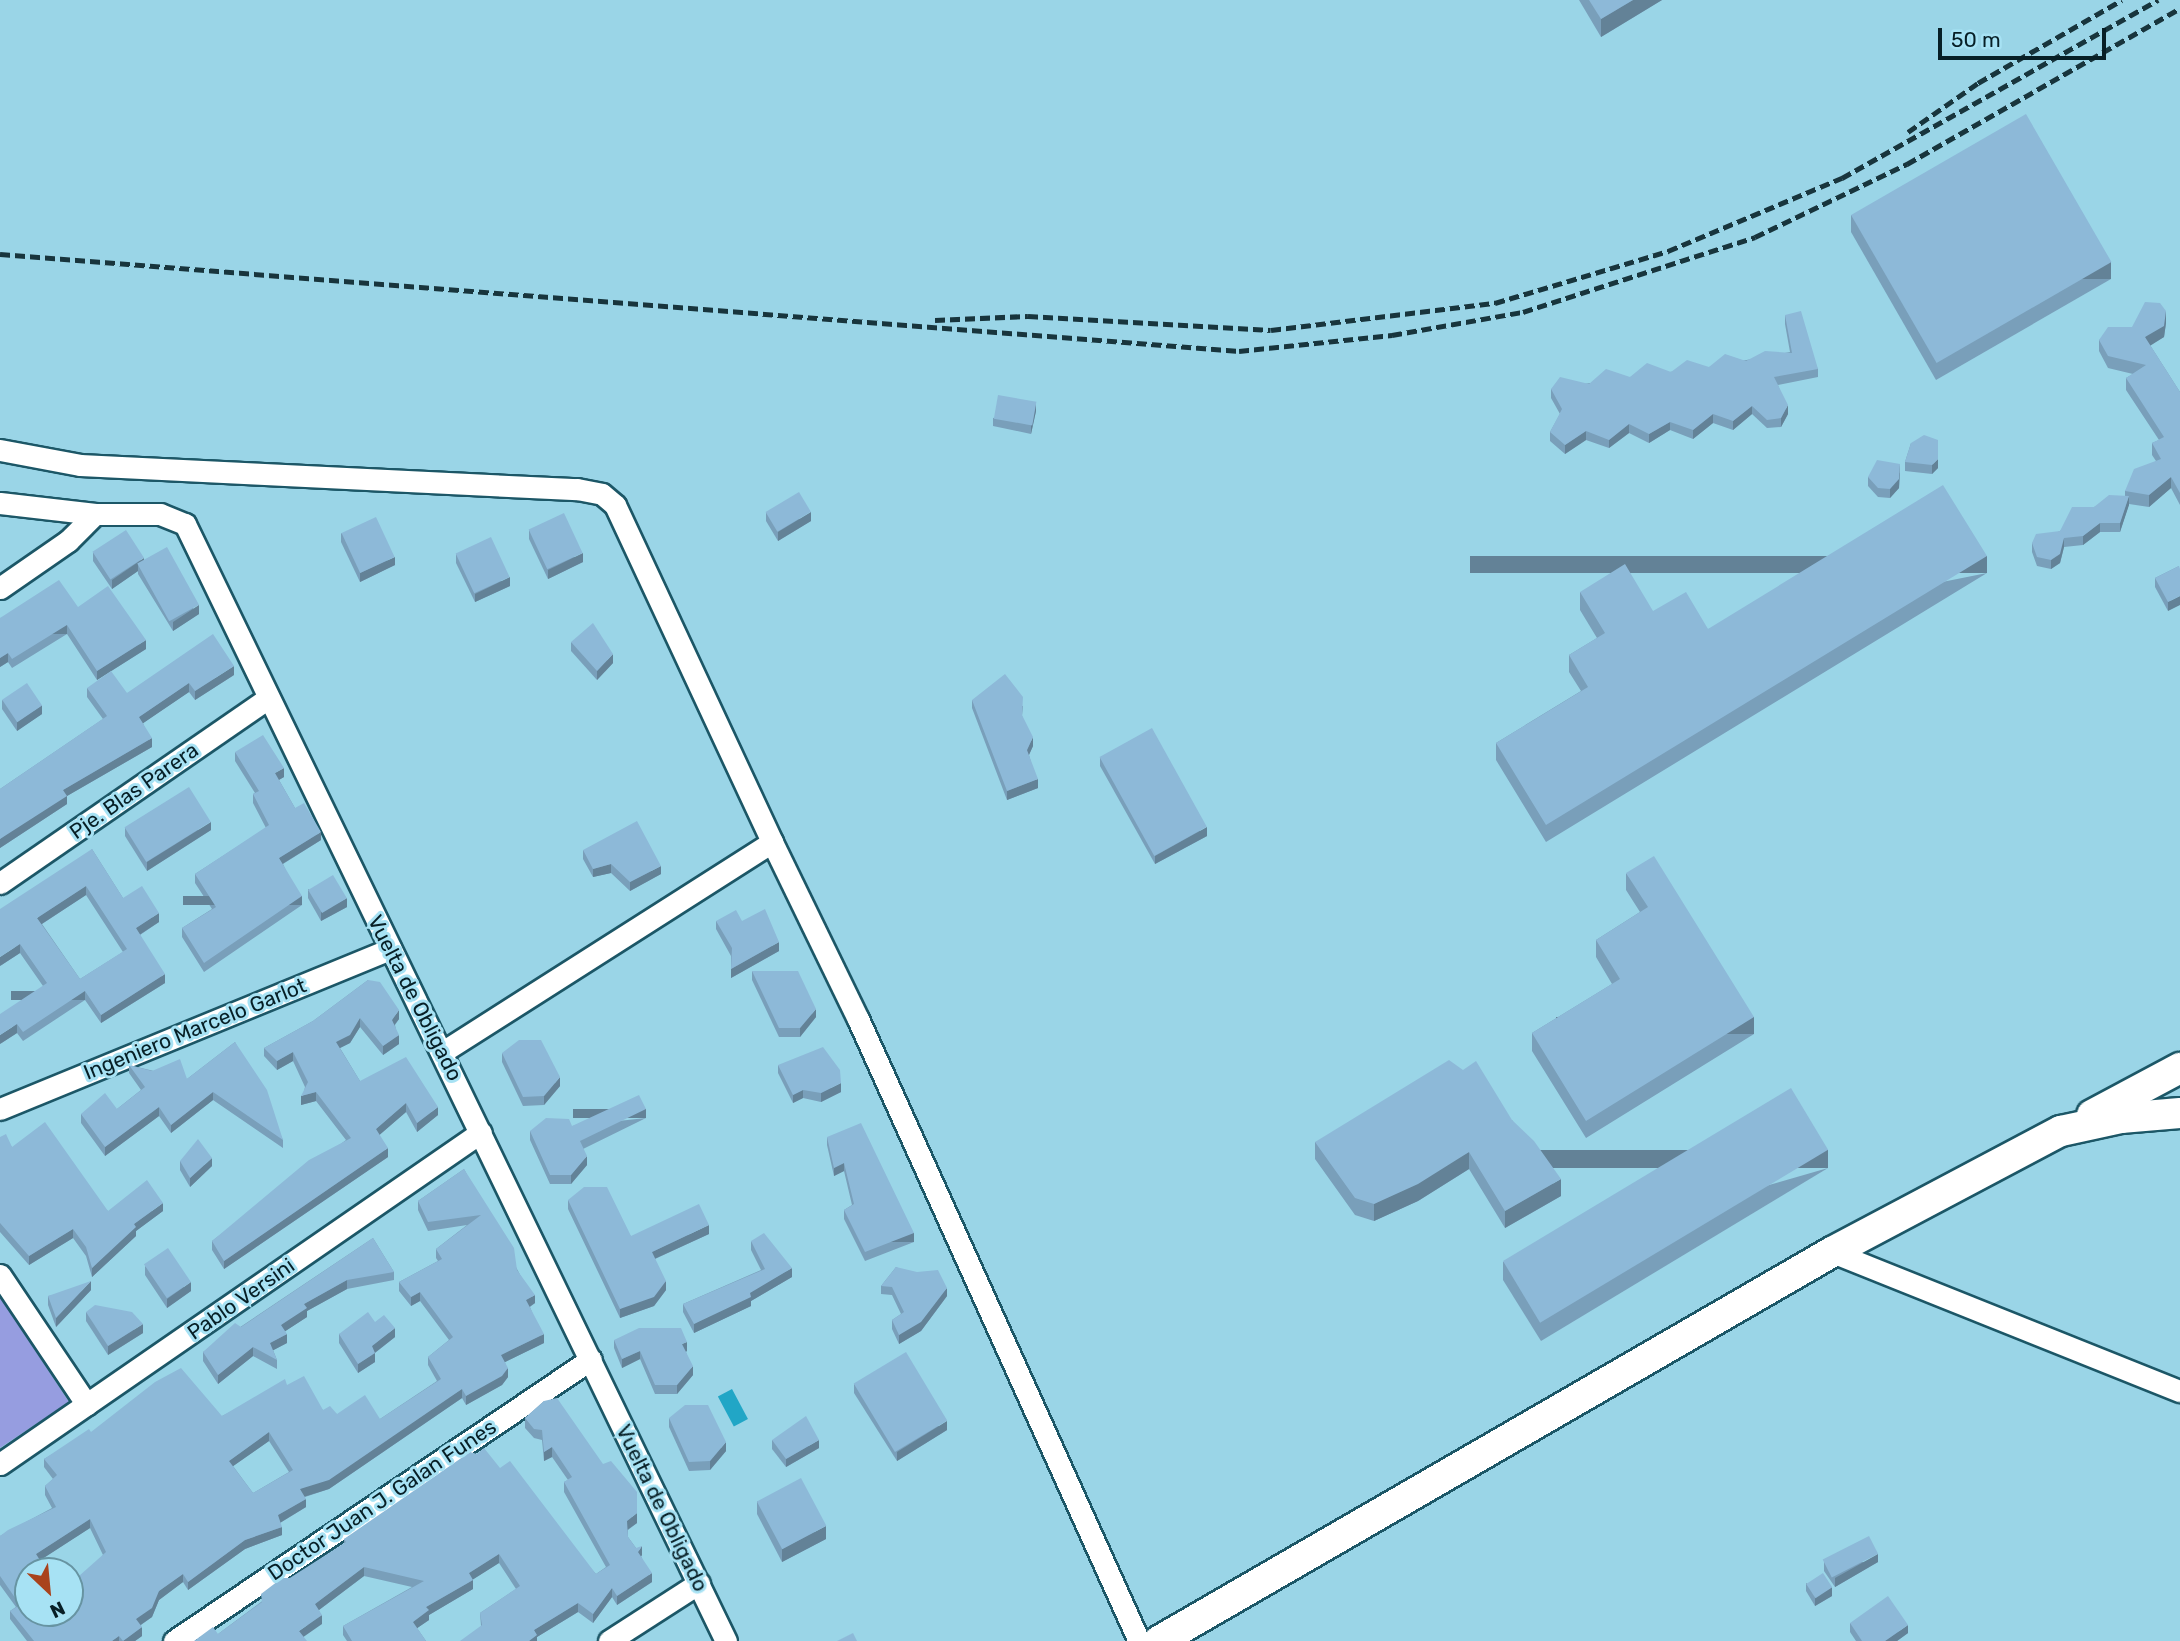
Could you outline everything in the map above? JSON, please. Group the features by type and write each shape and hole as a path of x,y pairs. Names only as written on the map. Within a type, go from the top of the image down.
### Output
{"main road":[{"path":"1159,1641 1832,1252 2180,1068"},
{"path":"2061,1131 2121,1118 2180,1113"}],"street":[{"path":"0,450 80,465 577,489 602,494 615,505 858,1019 1139,1641"},
{"name":"Vuelta de Obligado","path":"0,503 95,514 160,514 185,524 267,699 390,949 444,1051 726,1641"},
{"path":"0,588 68,541 95,514"},
{"name":"Pje. Blas Parera","path":"0,883 267,699"},
{"path":"444,1051 772,842"},
{"name":"Ingeniero Marcelo Garlot","path":"0,1109 390,949"},
{"name":"Pablo Versini","path":"0,1464 481,1132"},
{"path":"1832,1252 2180,1391"},
{"path":"0,1275 87,1405"},
{"name":"Doctor Juan J. Galan Funes","path":"174,1641 591,1359"},
{"path":"609,1641 699,1583"}],"shaded area":[{"path":"0,1297 69,1402 0,1448"},
{"path":"732,1389 748,1419 734,1427 718,1397"}],"building":[{"path":"1589,0 1633,0 1601,19"},
{"path":"2026,114 2112,262 1937,363 1851,215"},
{"path":"2145,302 2160,303 2166,311 2164,326 2145,337 2180,392 2180,493 2171,477 2149,495 2125,491 2134,469 2161,459 2152,443 2164,437 2126,378 2146,365 2108,356 2099,340 2108,327 2132,327"},
{"path":"1801,311 1818,369 1774,377 1788,405 1781,418 1767,420 1752,406 1733,421 1713,414 1693,430 1670,422 1649,434 1629,424 1609,440 1586,431 1565,445 1550,432 1562,409 1551,389 1560,377 1589,384 1606,369 1630,377 1647,363 1671,372 1687,360 1709,367 1725,354 1746,361 1765,351 1792,353 1785,315"},
{"path":"998,395 1036,402 1032,425 994,419"},
{"path":"1924,435 1938,440 1938,459 1932,465 1905,462 1911,443"},
{"path":"1877,460 1900,464 1899,479 1890,489 1878,488 1868,477"},
{"path":"1943,485 1987,556 1546,825 1496,743 1588,687 1569,655 1605,633 1580,592 1625,564 1653,611 1686,592 1708,629"},
{"path":"799,492 811,512 777,532 766,512"},
{"path":"2109,495 2129,496 2120,523 2100,523 2083,536 2064,538 2060,554 2051,560 2037,557 2032,543 2036,534 2060,531 2072,507 2094,507"},
{"path":"564,513 583,553 547,569 529,529"},
{"path":"376,517 395,557 360,573 342,533"},
{"path":"126,530 144,558 110,579 92,552"},
{"path":"491,537 510,577 474,593 456,553"},
{"path":"167,547 199,605 169,621 137,563"},
{"path":"2179,566 2180,596 2168,602 2155,578"},
{"path":"59,580 78,607 108,586 146,640 97,671 67,625 12,659 8,653 0,658 0,618"},
{"path":"593,623 613,654 597,671 571,642"},
{"path":"213,634 234,666 195,691 189,683 139,717 152,738 63,790 67,796 0,839 0,789 107,716 87,688 111,671 127,693"},
{"path":"1005,674 1023,697 1022,715 1033,737 1027,750 1038,779 1007,791 972,700"},
{"path":"27,683 42,705 17,722 2,700"},
{"path":"1152,728 1207,827 1154,856 1100,757"},
{"path":"263,735 284,768 275,773 295,808 304,803 321,832 279,858 302,896 204,963 182,928 216,907 195,874 269,825 253,794 259,791 235,752"},
{"path":"189,787 211,822 146,862 125,827"},
{"path":"637,821 661,866 630,882 611,864 593,869 583,850"},
{"path":"92,849 123,898 142,886 159,913 136,928 165,974 101,1015 85,991 23,1032 17,1024 0,1035 0,1014 47,983 20,944 0,957 0,909","holes":["86,886 127,949 80,979 37,918"]},
{"path":"1654,856 1754,1017 1586,1121 1532,1033 1620,979 1596,940 1648,907 1626,873"},
{"path":"333,875 347,898 322,913 308,890"},
{"path":"765,909 779,942 731,969 732,948 716,921 736,910 742,921"},
{"path":"752,971 798,971 816,1009 800,1028 779,1028"},
{"path":"368,980 380,982 399,1010 392,1020 399,1035 383,1046 360,1018 350,1035 336,1042 360,1081 406,1057 438,1107 417,1123 406,1103 376,1129 388,1148 224,1261 212,1241 309,1160 351,1138 316,1092 301,1096 308,1082 293,1052 277,1061 264,1048 313,1021"},
{"path":"519,1040 541,1040 560,1077 544,1096 523,1097 502,1053"},
{"path":"235,1042 267,1090 283,1140 213,1092 171,1125 159,1107 105,1147 81,1114 105,1093 117,1109 145,1087 129,1065 152,1071 180,1059 187,1079"},
{"path":"823,1047 840,1070 841,1083 821,1093 803,1090 793,1095 778,1065"},
{"path":"1449,1060 1463,1070 1476,1061 1512,1120 1534,1141 1561,1179 1505,1211 1469,1152 1418,1184 1374,1204 1355,1198 1315,1142"},
{"path":"1791,1088 1828,1150 1540,1323 1503,1261"},
{"path":"639,1095 646,1109 580,1141 587,1156 571,1175 550,1175 530,1131 546,1118 569,1119 572,1126"},
{"path":"45,1122 108,1211 147,1180 163,1203 134,1224 136,1227 92,1268 86,1247 73,1229 29,1256 0,1223 0,1137 6,1134 12,1147"},
{"path":"861,1123 914,1233 865,1252 844,1210 854,1204 844,1163 834,1168 827,1137"},
{"path":"198,1139 212,1158 190,1178 180,1161"},
{"path":"464,1169 514,1248 517,1270 535,1295 526,1300 544,1334 501,1355 508,1368 502,1376 466,1396 462,1389 329,1480 300,1489 306,1499 278,1515 282,1527 245,1540 188,1582 183,1574 159,1591 152,1608 136,1619 142,1627 123,1641 119,1636 112,1641 34,1641 23,1627 84,1627 84,1572 106,1552 90,1519 36,1554 38,1557 14,1557 14,1596 0,1576 0,1536 56,1507 45,1486 57,1475 44,1459 89,1429 91,1432 155,1382 181,1368 222,1416 285,1379 287,1385 304,1376 323,1410 330,1406 337,1414 365,1395 380,1419 441,1379 428,1357 453,1337 420,1292 411,1297 399,1282 442,1259 436,1249 481,1215 428,1222 418,1201","holes":["269,1432 293,1470 253,1493 229,1461"]},
{"path":"584,1187 607,1187 631,1236 699,1204 709,1225 652,1252 666,1281 654,1297 620,1309 568,1200"},
{"path":"764,1233 792,1268 750,1293 751,1297 694,1324 683,1304 765,1269 751,1241"},
{"path":"373,1238 394,1272 347,1280 304,1304 307,1308 281,1325 287,1334 270,1343 277,1360 253,1347 218,1375 203,1352 235,1323 241,1327"},
{"path":"168,1248 191,1282 167,1298 144,1264"},
{"path":"896,1267 917,1272 938,1270 947,1288 921,1322 899,1335 892,1320 904,1312 892,1287 881,1286"},
{"path":"91,1281 56,1318 48,1296"},
{"path":"95,1305 132,1312 143,1324 108,1346 86,1312"},
{"path":"368,1312 375,1322 384,1315 395,1328 372,1346 375,1353 358,1364 339,1334"},
{"path":"639,1328 681,1328 687,1342 682,1344 693,1366 677,1385 655,1385 640,1351 622,1359 614,1340"},
{"path":"906,1352 947,1421 895,1452 854,1383"},
{"path":"557,1398 603,1464 611,1461 637,1492 637,1513 627,1521 628,1537 636,1548 642,1546 638,1552 652,1573 617,1596 612,1588 593,1614 578,1603 534,1630 537,1635 529,1641 460,1641 482,1625 480,1613 520,1586 499,1554 469,1573 473,1580 426,1607 429,1610 413,1622 426,1641 352,1641 343,1626 424,1581 364,1567 315,1604 322,1615 299,1631 307,1641 194,1641 213,1627 218,1634 262,1602 261,1594 282,1578 290,1578 346,1542 344,1539 470,1452 477,1454 484,1448 500,1468 510,1461 596,1574 610,1565 564,1482 572,1477 552,1447 544,1452 542,1430 534,1429 525,1418 544,1401"},
{"path":"685,1405 708,1405 726,1442 710,1461 689,1462 669,1418"},
{"path":"806,1416 819,1440 786,1459 772,1440"},
{"path":"801,1478 826,1526 782,1549 757,1501"},
{"path":"1869,1536 1878,1554 1832,1577 1823,1560"},
{"path":"1823,1573 1832,1587 1815,1598 1806,1584"},
{"path":"1888,1596 1908,1625 1885,1641 1862,1641 1850,1623"},
{"path":"853,1633 857,1641 837,1641"}],"railway":[{"path":"1908,132 1978,83 2122,0"},
{"path":"935,320 1028,316 1271,330 1495,303 1668,251 1842,178 2158,0"},
{"path":"0,254 1239,351 1392,335 1523,312 1755,237 1907,164 2180,8"}]}
